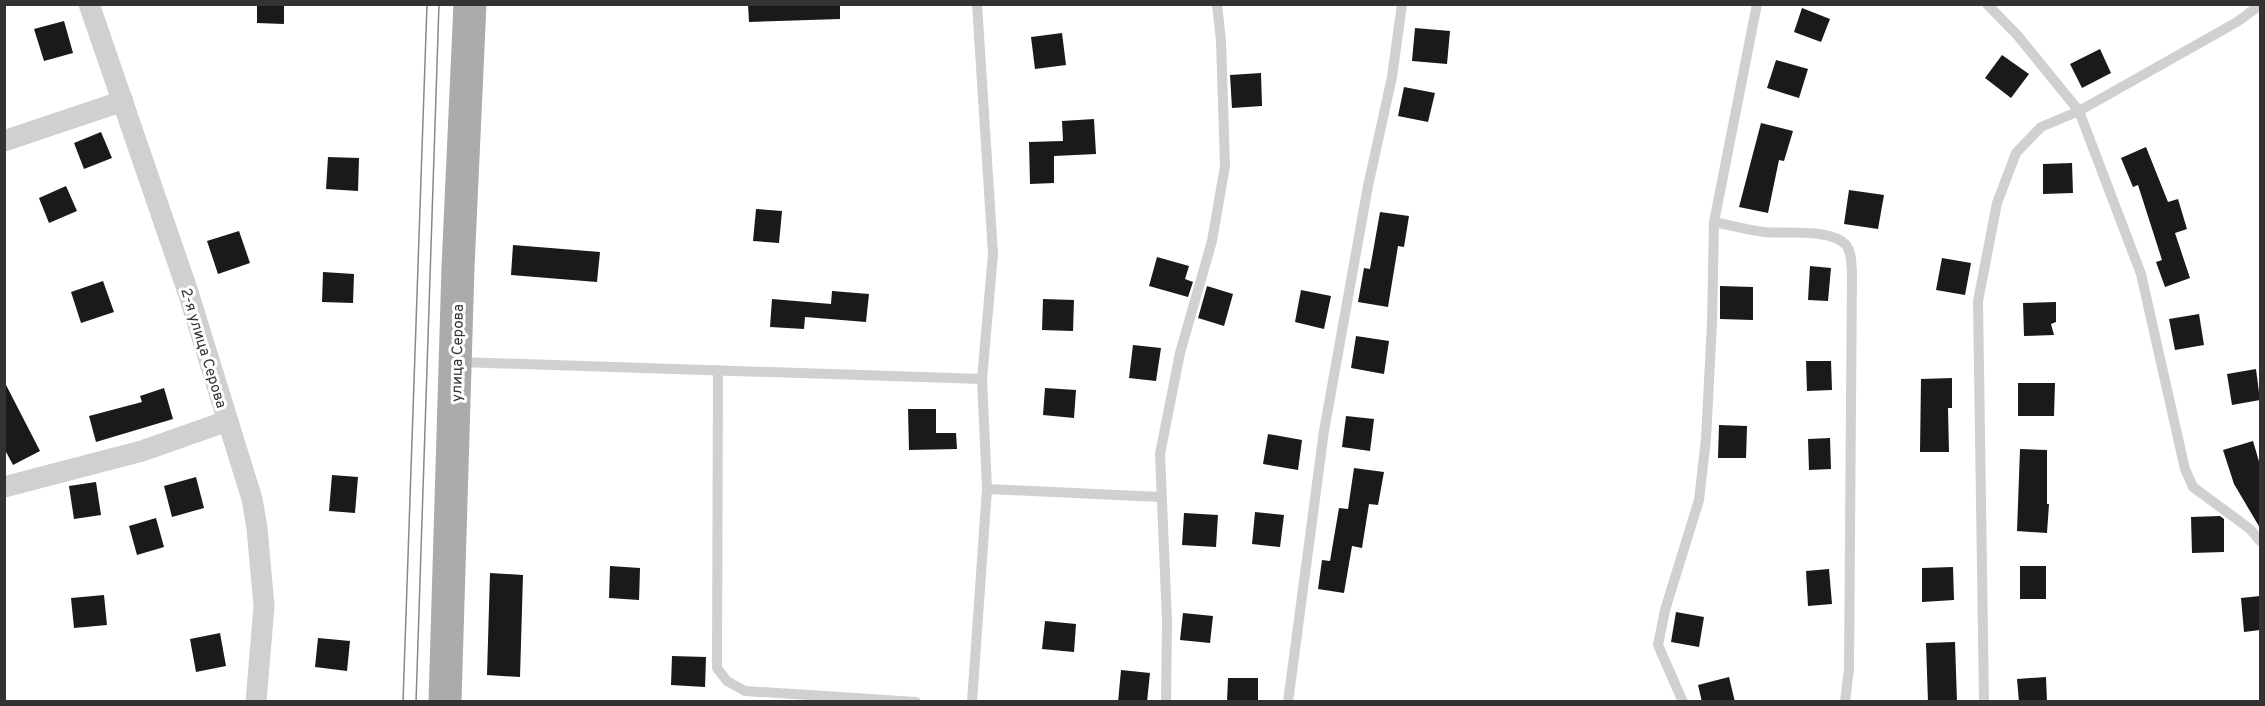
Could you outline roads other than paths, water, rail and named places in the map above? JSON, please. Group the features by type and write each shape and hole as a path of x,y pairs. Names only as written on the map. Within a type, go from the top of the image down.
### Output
{"main road":[{"name":"улица Серова","path":"445,701 457,362 458,267 470,4"}],"street":[{"name":"2-я улица Серова","path":"89,4 188,292 252,499 264,606 256,702"},
{"path":"4,141 123,101"},
{"path":"5,486 142,451 227,421"}],"lane":[{"path":"972,702 987,489 982,379 993,254 977,4"},
{"path":"1166,702 1167,621 1160,454 1180,353 1212,242 1225,166 1221,41 1217,4"},
{"path":"1288,702 1323,430 1368,186 1392,76 1402,4"},
{"path":"1683,702 1658,645 1665,610 1699,500 1706,439 1714,222 1757,4"},
{"path":"1987,4 2018,36 2079,111 2141,274 2185,469 2193,487 2250,529 2260,541"},
{"path":"1984,702 1978,301 1997,203 2016,153 2041,127 2079,111 2237,22 2260,5"},
{"path":"1714,222 1764,231 1811,233 1837,238 1846,245 1850,253 1852,272 1849,657 1845,702"},
{"path":"457,362 982,379"},
{"path":"718,370 717,668 727,681 745,691 825,699 916,702"},
{"path":"987,489 1161,497"},
{"path":"445,701 457,702"}],"tram line":[{"path":"403,702 427,4"},
{"path":"416,702 439,4"}]}
